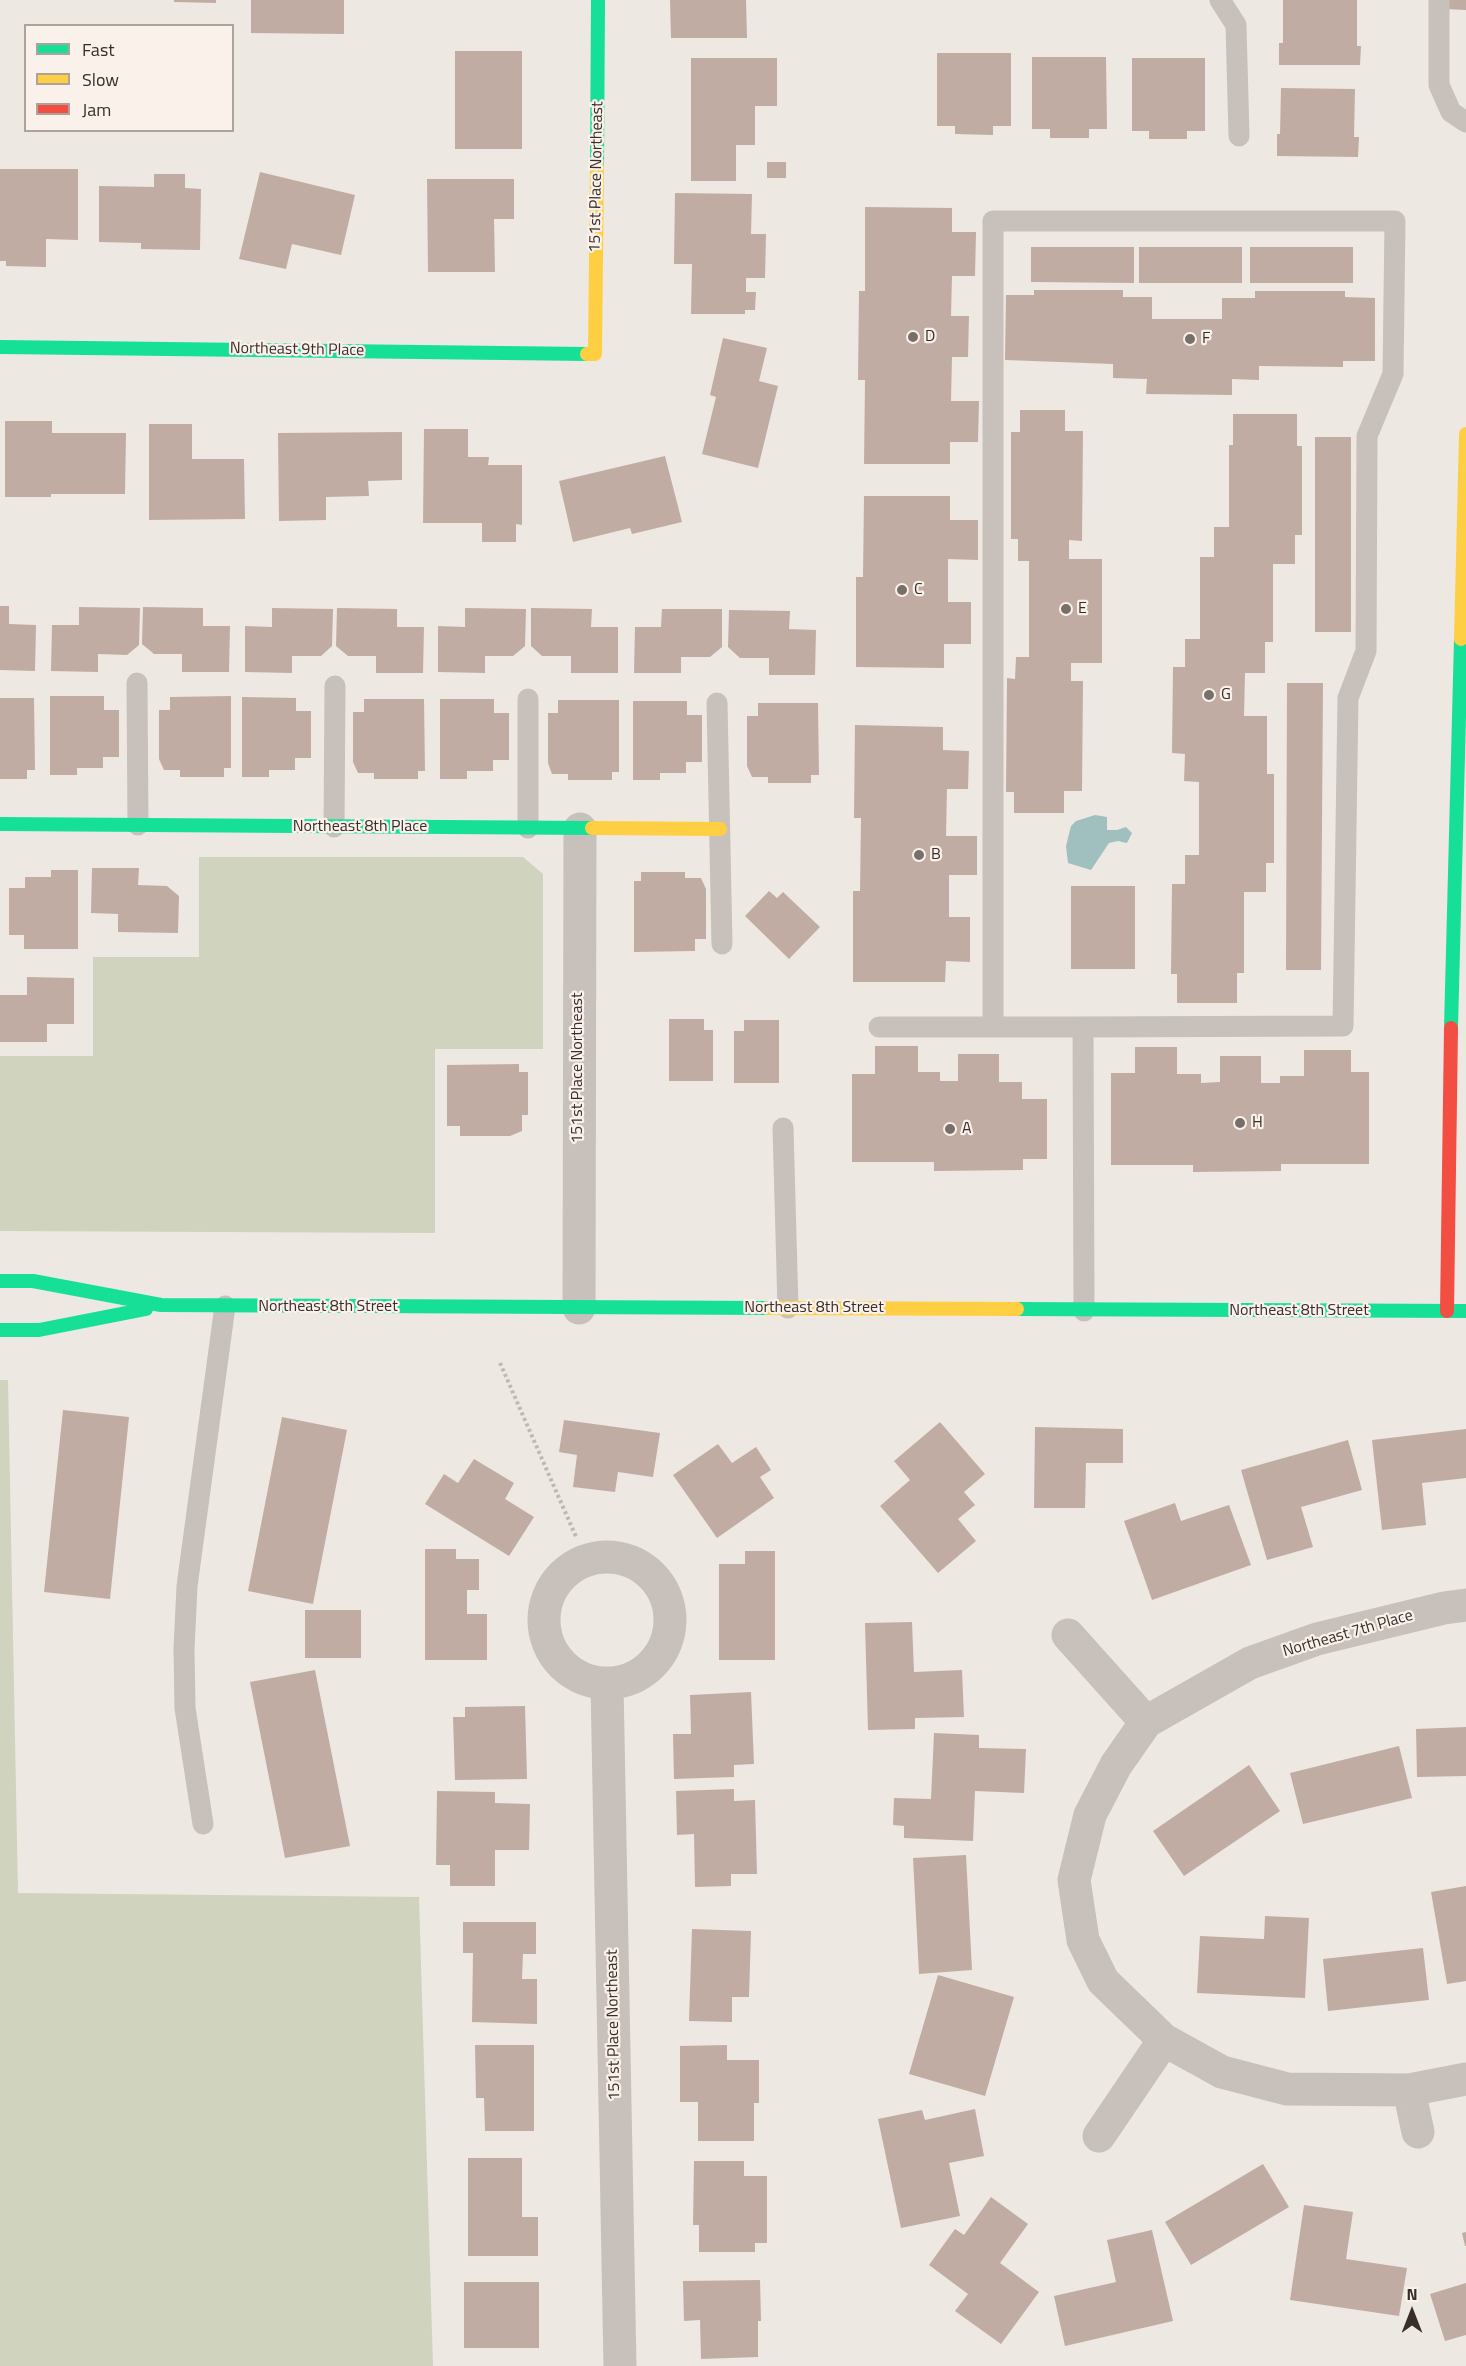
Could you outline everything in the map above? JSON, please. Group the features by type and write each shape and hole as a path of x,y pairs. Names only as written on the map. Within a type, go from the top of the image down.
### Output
{"street":[{"name":"151st Place Northeast","path":"595,354 598,0"},
{"name":"Northeast 9th Place","path":"0,347 595,354"},
{"path":"1447,1311 1457,1155 1466,434"},
{"name":"Northeast 8th Place","path":"0,824 720,829"},
{"name":"151st Place Northeast","path":"579,1308 580,829"},
{"name":"Northeast 8th Street","path":"0,1281 33,1281 161,1305 1466,1311"},
{"name":"Northeast 8th Street","path":"0,1330 39,1330 161,1305"},
{"name":"Northeast 7th Place","path":"1146,1722 1250,1663 1317,1639 1444,1608 1466,1605"},
{"path":"1068,1635 1146,1722 1116,1765 1090,1815 1074,1880 1083,1940 1103,1981 1164,2040 1222,2072 1287,2089 1409,2090 1466,2079"},
{"name":"151st Place Northeast","path":"607,1684 620,2366"},
{"path":"1099,2136 1164,2040"},
{"path":"1409,2090 1418,2132"}],"lane":[{"path":"1220,0 1236,26 1239,136"},
{"path":"1439,0 1439,85 1451,112 1466,122"},
{"path":"879,1027 1083,1028 1343,1026 1348,698 1366,651 1367,436 1393,374 1395,221 993,220 993,1027"},
{"path":"137,683 138,825"},
{"path":"334,827 335,686"},
{"path":"528,699 528,828"},
{"path":"717,703 722,945"},
{"path":"1083,1028 1084,1311"},
{"path":"783,1128 788,1308"},
{"path":"202,1824 185,1708 184,1639 187,1586 225,1306"}],"path":[{"path":"500,1363 577,1539"}],"green space":[{"path":"199,857 523,857 543,874 543,1049 435,1049 435,1233 0,1231 0,1056 93,1056 93,957 199,957"},
{"path":"0,1380 8,1380 18,1893 419,1897 433,2366 0,2366"}],"water":[{"path":"1095,815 1107,817 1107,830 1126,827 1132,833 1127,843 1118,841 1109,843 1091,870 1068,863 1066,846 1071,826 1076,821"}],"building":[{"path":"174,0 216,0 216,3 174,2"},
{"path":"251,0 344,0 344,34 251,33"},
{"path":"670,0 746,0 747,38 671,38"},
{"path":"1283,0 1357,0 1357,46 1361,46 1360,65 1279,65 1279,43 1283,43"},
{"path":"1446,0 1466,0 1466,10 1446,9"},
{"path":"455,51 522,51 522,149 455,149"},
{"path":"937,53 1011,53 1011,126 993,126 993,135 955,134 955,126 937,126"},
{"path":"1032,57 1106,57 1107,129 1089,129 1089,138 1050,138 1050,129 1032,129"},
{"path":"691,58 777,58 777,106 755,106 755,145 736,145 736,181 691,181"},
{"path":"1132,58 1205,58 1205,131 1187,131 1187,139 1149,139 1149,131 1132,131"},
{"path":"1281,88 1355,89 1354,137 1359,137 1358,157 1277,156"},
{"path":"767,162 786,162 786,178 767,178"},
{"path":"0,169 78,169 78,240 46,239 46,267 6,266 6,261 0,261"},
{"path":"260,172 355,195 341,255 292,244 286,269 239,259"},
{"path":"154,174 185,174 185,188 201,189 200,250 141,249 141,243 99,242 99,186 154,187"},
{"path":"427,179 514,179 514,219 494,219 495,272 428,272"},
{"path":"675,193 752,194 751,234 766,234 765,278 746,278 746,292 756,292 755,310 745,310 745,314 691,314 692,264 674,264"},
{"name":"D","path":"865,207 952,208 952,232 976,232 975,276 952,276 951,316 969,316 968,357 952,357 951,401 979,401 978,442 950,442 950,464 864,464 865,380 858,380 859,291 865,291"},
{"path":"1031,247 1134,247 1134,283 1031,282"},
{"path":"1139,247 1242,247 1242,283 1139,283"},
{"path":"1250,247 1353,247 1353,283 1250,283"},
{"name":"F","path":"1034,290 1123,290 1123,297 1152,297 1152,319 1222,319 1222,298 1255,298 1255,291 1345,291 1345,297 1375,298 1375,361 1343,361 1343,367 1259,366 1259,380 1232,379 1232,395 1146,394 1147,379 1113,378 1113,364 1005,360 1006,295 1034,295"},
{"path":"723,338 767,348 759,381 778,386 758,468 702,454 716,397 710,395"},
{"name":"E","path":"1020,410 1065,410 1065,431 1083,431 1082,541 1069,540 1069,559 1102,559 1102,663 1071,663 1071,681 1083,681 1082,791 1064,791 1064,813 1014,813 1014,792 1006,792 1007,678 1015,679 1016,657 1029,657 1029,561 1018,561 1018,539 1011,539 1011,432 1020,432"},
{"name":"G","path":"1233,414 1297,414 1297,446 1302,446 1302,535 1295,535 1295,564 1273,564 1273,642 1265,642 1265,673 1245,673 1244,716 1267,716 1267,774 1274,774 1274,863 1266,863 1266,892 1244,892 1244,973 1237,973 1237,1003 1177,1003 1177,974 1171,974 1172,884 1185,884 1185,855 1199,855 1199,782 1184,781 1185,754 1172,753 1173,667 1185,667 1185,639 1200,639 1200,557 1214,557 1214,527 1229,527 1229,445 1233,445"},
{"path":"5,421 52,421 52,433 126,433 125,494 51,494 51,497 5,497"},
{"path":"149,424 192,424 192,459 244,459 245,519 149,520"},
{"path":"424,429 468,429 468,457 489,457 488,465 522,465 522,525 516,524 516,542 482,542 482,523 423,523"},
{"path":"402,432 402,480 368,481 369,496 326,497 326,520 279,521 278,433"},
{"path":"1315,437 1351,437 1351,632 1315,632"},
{"path":"665,456 682,522 632,534 630,528 573,542 559,481"},
{"name":"C","path":"864,496 950,496 950,520 978,520 978,560 948,559 948,602 971,602 971,644 944,644 944,668 856,667 856,577 863,577"},
{"path":"0,606 9,606 9,624 36,625 35,671 0,670"},
{"path":"79,607 140,608 139,645 127,655 98,654 98,672 51,671 52,625 79,625"},
{"path":"143,607 203,608 203,626 230,626 229,672 182,672 182,654 154,654 142,644"},
{"path":"272,608 333,609 332,646 321,656 292,656 292,673 245,672 245,626 272,627"},
{"path":"337,608 397,609 397,627 424,627 423,673 376,673 376,656 348,656 336,646"},
{"path":"465,608 526,609 525,646 513,656 485,656 485,673 438,672 438,626 465,627"},
{"path":"531,608 592,609 591,627 618,627 618,673 571,673 571,656 542,656 531,646"},
{"path":"662,609 722,609 722,647 710,657 681,657 681,673 634,673 635,627 661,627"},
{"path":"729,610 790,611 789,629 816,630 815,675 769,675 769,658 740,658 728,647"},
{"path":"1287,683 1323,683 1321,970 1286,970"},
{"path":"50,696 104,696 104,710 119,710 119,757 103,757 103,768 77,768 77,775 50,775"},
{"path":"231,696 231,768 224,768 224,777 180,777 180,770 164,770 159,759 159,710 170,710 170,697"},
{"path":"242,697 296,698 296,711 311,711 311,758 295,758 295,770 269,770 269,777 242,777"},
{"path":"0,698 34,698 35,770 27,770 27,779 0,779"},
{"path":"364,699 424,699 425,771 418,771 418,779 374,779 374,773 358,773 353,762 353,712 364,712"},
{"path":"440,699 494,699 494,713 509,713 509,760 493,760 493,771 467,771 467,779 440,779"},
{"path":"558,700 619,700 619,772 612,772 612,780 568,780 568,774 552,774 548,763 548,713 558,713"},
{"path":"633,701 687,701 687,715 702,715 702,762 686,762 686,773 660,773 660,780 633,780"},
{"path":"758,703 818,703 819,775 811,775 811,783 768,783 768,777 752,777 747,766 747,716 758,716"},
{"name":"B","path":"855,725 943,727 943,750 969,751 968,789 947,789 946,836 977,836 977,875 949,875 949,917 970,917 970,962 946,961 945,982 853,982 853,891 860,891 861,818 854,818"},
{"path":"92,868 139,868 138,885 167,886 179,896 178,933 118,932 118,914 91,913"},
{"path":"51,870 78,870 78,949 24,949 24,935 9,935 9,888 25,888 25,877 51,877"},
{"path":"641,872 685,872 685,878 701,878 706,889 706,939 695,939 695,951 634,952 634,881 641,881"},
{"path":"1071,886 1135,886 1135,969 1071,969"},
{"path":"769,891 777,898 783,892 820,927 789,959 745,916"},
{"path":"27,977 74,978 74,1024 47,1024 47,1042 0,1042 0,995 27,995"},
{"path":"669,1019 704,1019 704,1030 713,1030 713,1081 669,1081"},
{"path":"744,1020 779,1020 779,1083 734,1083 734,1031 744,1031"},
{"name":"A","path":"875,1046 918,1046 918,1072 940,1072 940,1081 958,1081 958,1054 999,1054 999,1082 1022,1082 1022,1099 1047,1099 1047,1159 1023,1159 1023,1170 934,1171 934,1162 852,1162 852,1074 875,1074"},
{"name":"H","path":"1135,1047 1177,1047 1177,1074 1201,1074 1201,1083 1220,1082 1220,1056 1261,1056 1261,1083 1280,1083 1280,1076 1304,1076 1304,1050 1351,1050 1351,1072 1369,1072 1369,1164 1281,1164 1281,1171 1193,1172 1193,1165 1111,1165 1111,1073 1135,1073"},
{"path":"519,1064 519,1072 528,1072 528,1115 522,1115 522,1131 510,1136 460,1136 460,1126 447,1126 447,1065"},
{"path":"63,1410 129,1417 110,1599 44,1592"},
{"path":"282,1417 347,1430 313,1604 248,1591"},
{"path":"564,1420 660,1433 653,1477 618,1472 615,1492 573,1487 577,1455 559,1452"},
{"path":"940,1422 985,1474 964,1492 975,1505 958,1519 976,1541 938,1573 880,1506 910,1480 894,1461"},
{"path":"1035,1427 1123,1429 1123,1463 1086,1463 1085,1508 1034,1508"},
{"path":"1466,1429 1466,1478 1422,1483 1426,1525 1382,1530 1372,1440"},
{"path":"1348,1440 1362,1490 1301,1507 1313,1547 1267,1560 1241,1470"},
{"path":"718,1444 732,1463 756,1447 771,1470 760,1477 774,1498 717,1538 673,1475"},
{"path":"474,1459 514,1483 505,1499 534,1517 509,1556 425,1504 444,1474 458,1483"},
{"path":"1175,1503 1181,1521 1229,1505 1251,1565 1152,1600 1124,1521"},
{"path":"425,1549 456,1549 456,1559 479,1559 479,1590 467,1590 467,1614 487,1614 487,1660 425,1660"},
{"path":"745,1551 775,1551 775,1660 719,1660 719,1564 745,1564"},
{"path":"305,1610 361,1610 361,1658 305,1658"},
{"path":"912,1622 914,1672 962,1670 964,1717 915,1718 915,1729 868,1730 865,1623"},
{"path":"315,1670 350,1846 285,1858 250,1682"},
{"path":"751,1692 754,1764 734,1765 734,1777 674,1779 673,1734 691,1734 690,1695"},
{"path":"525,1706 527,1779 455,1780 453,1717 465,1717 465,1707"},
{"path":"1466,1727 1466,1776 1417,1777 1416,1729"},
{"path":"934,1733 979,1735 979,1748 1026,1749 1024,1793 975,1791 973,1841 904,1838 904,1826 893,1825 894,1798 931,1799"},
{"path":"1399,1746 1412,1798 1303,1824 1290,1773"},
{"path":"1249,1765 1280,1811 1184,1876 1153,1831"},
{"path":"734,1789 734,1801 755,1800 757,1874 731,1874 731,1886 695,1887 694,1834 677,1835 676,1791"},
{"path":"437,1791 495,1792 495,1803 530,1804 529,1850 495,1850 495,1886 450,1886 450,1865 436,1865"},
{"path":"966,1855 972,1970 919,1974 913,1858"},
{"path":"1466,1886 1466,1981 1447,1984 1431,1892"},
{"path":"1265,1916 1309,1918 1305,1998 1197,1993 1200,1936 1264,1939"},
{"path":"463,1922 536,1922 536,1954 523,1954 522,1979 537,1979 537,2024 472,2022 473,1953 463,1953"},
{"path":"692,1929 751,1931 749,1997 732,1997 732,2022 689,2021"},
{"path":"1423,1948 1429,2000 1328,2011 1323,1959"},
{"path":"938,1975 1014,1997 985,2096 909,2074"},
{"path":"475,2045 534,2045 534,2131 485,2131 484,2098 476,2098"},
{"path":"727,2045 727,2060 759,2060 759,2103 754,2103 754,2141 698,2141 698,2102 680,2102 680,2046"},
{"path":"975,2109 984,2156 949,2163 960,2216 901,2228 878,2119 922,2110 925,2120"},
{"path":"468,2158 522,2158 522,2217 538,2217 538,2256 468,2256"},
{"path":"694,2161 744,2161 744,2176 767,2176 767,2243 755,2243 755,2252 699,2252 699,2225 693,2225"},
{"path":"1263,2164 1289,2207 1191,2265 1165,2222"},
{"path":"991,2197 1028,2224 1000,2263 1039,2292 1001,2344 955,2311 968,2294 929,2265 955,2229 964,2235"},
{"path":"1304,2205 1353,2212 1346,2259 1407,2268 1399,2316 1290,2300"},
{"path":"1152,2230 1173,2321 1065,2346 1054,2296 1116,2282 1107,2240"},
{"path":"1466,2232 1466,2246 1465,2246 1462,2233"},
{"path":"760,2280 761,2321 758,2321 758,2357 701,2359 700,2320 684,2321 683,2281"},
{"path":"464,2282 539,2282 539,2348 464,2348"},
{"path":"1466,2283 1466,2335 1445,2341 1430,2294"}],"traffic: fast":[{"path":"597,166 598,0"},
{"path":"0,347 587,354"},
{"path":"1451,1028 1461,639"},
{"path":"0,824 592,828"},
{"path":"0,1281 33,1281 161,1305 768,1308"},
{"path":"0,1330 39,1330 146,1309"},
{"path":"1017,1309 1466,1311"}],"traffic: slow":[{"path":"587,354 595,354 597,166"},
{"path":"1461,639 1466,434"},
{"path":"592,828 720,829"},
{"path":"768,1308 1017,1309"}],"traffic: jam":[{"path":"1447,1311 1451,1028"}],"place":[{"name":"D","path":"913,337"},
{"name":"F","path":"1190,339"},
{"name":"C","path":"902,590"},
{"name":"E","path":"1066,609"},
{"name":"G","path":"1209,695"},
{"name":"B","path":"919,855"},
{"name":"H","path":"1240,1123"},
{"name":"A","path":"950,1129"}]}
